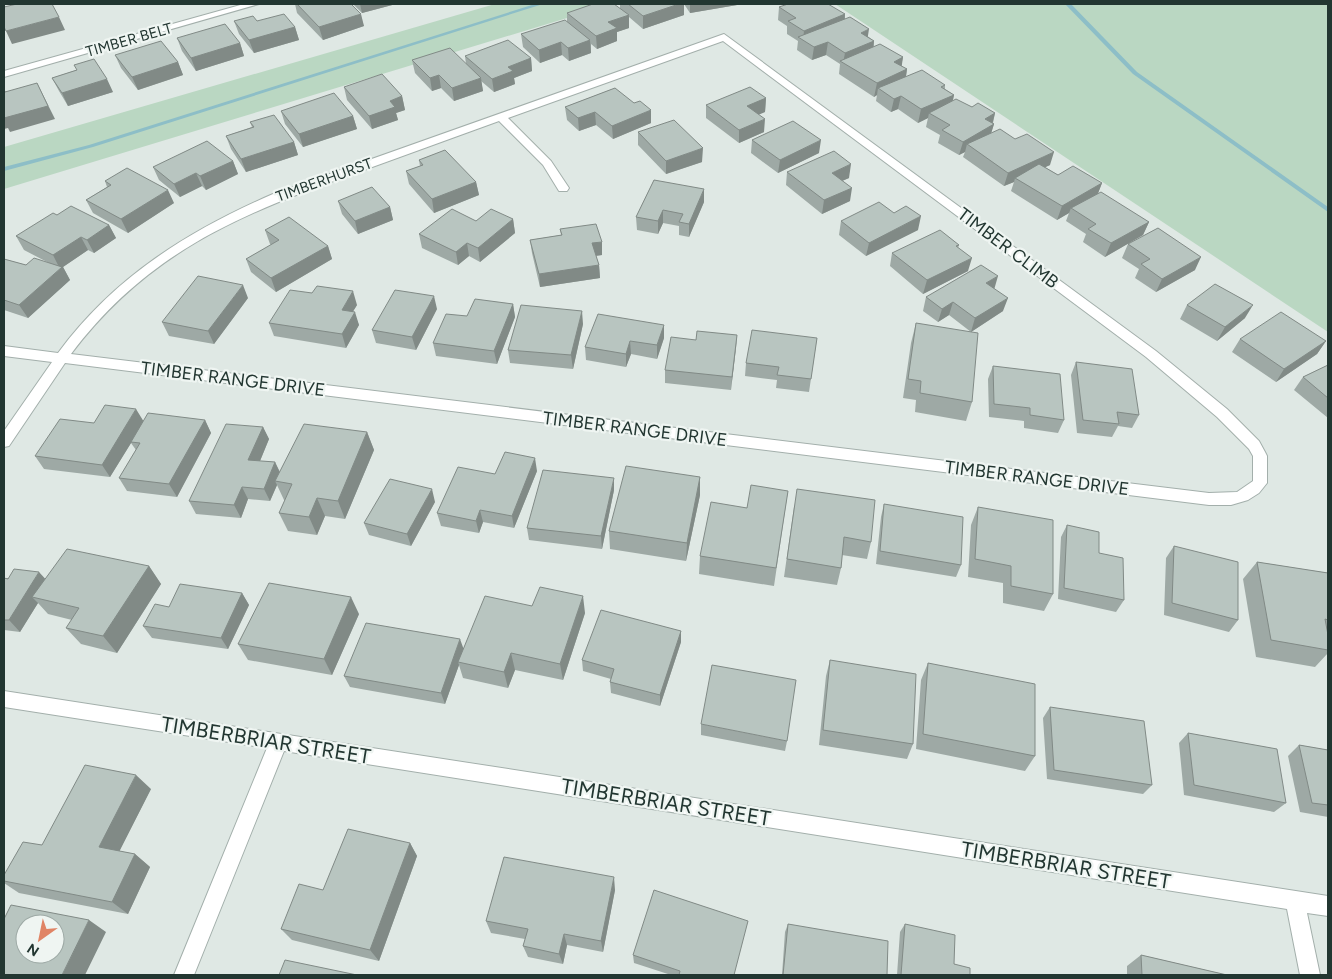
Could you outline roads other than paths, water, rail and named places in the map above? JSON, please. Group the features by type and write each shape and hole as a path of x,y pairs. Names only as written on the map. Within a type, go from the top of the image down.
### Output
{"street":[{"name":"TIMBER BELT","path":"4,74 254,4"},
{"name":"TIMBERHURST","path":"4,442 62,358 93,319 126,286 151,265 206,229 277,197 724,37"},
{"name":"TIMBER CLIMB","path":"724,37 1151,354 1222,413 1254,445 1260,456 1260,483"},
{"path":"501,117 547,163 562,188"},
{"name":"TIMBER RANGE DRIVE","path":"4,351 1209,499 1231,499 1248,496 1260,483"},
{"name":"TIMBERBRIAR STREET","path":"4,699 1328,906"},
{"path":"184,975 279,742"},
{"path":"1296,901 1310,975"}],"waterway":[{"path":"4,169 91,146 540,4"},
{"path":"1068,4 1135,73 1328,210"}]}
